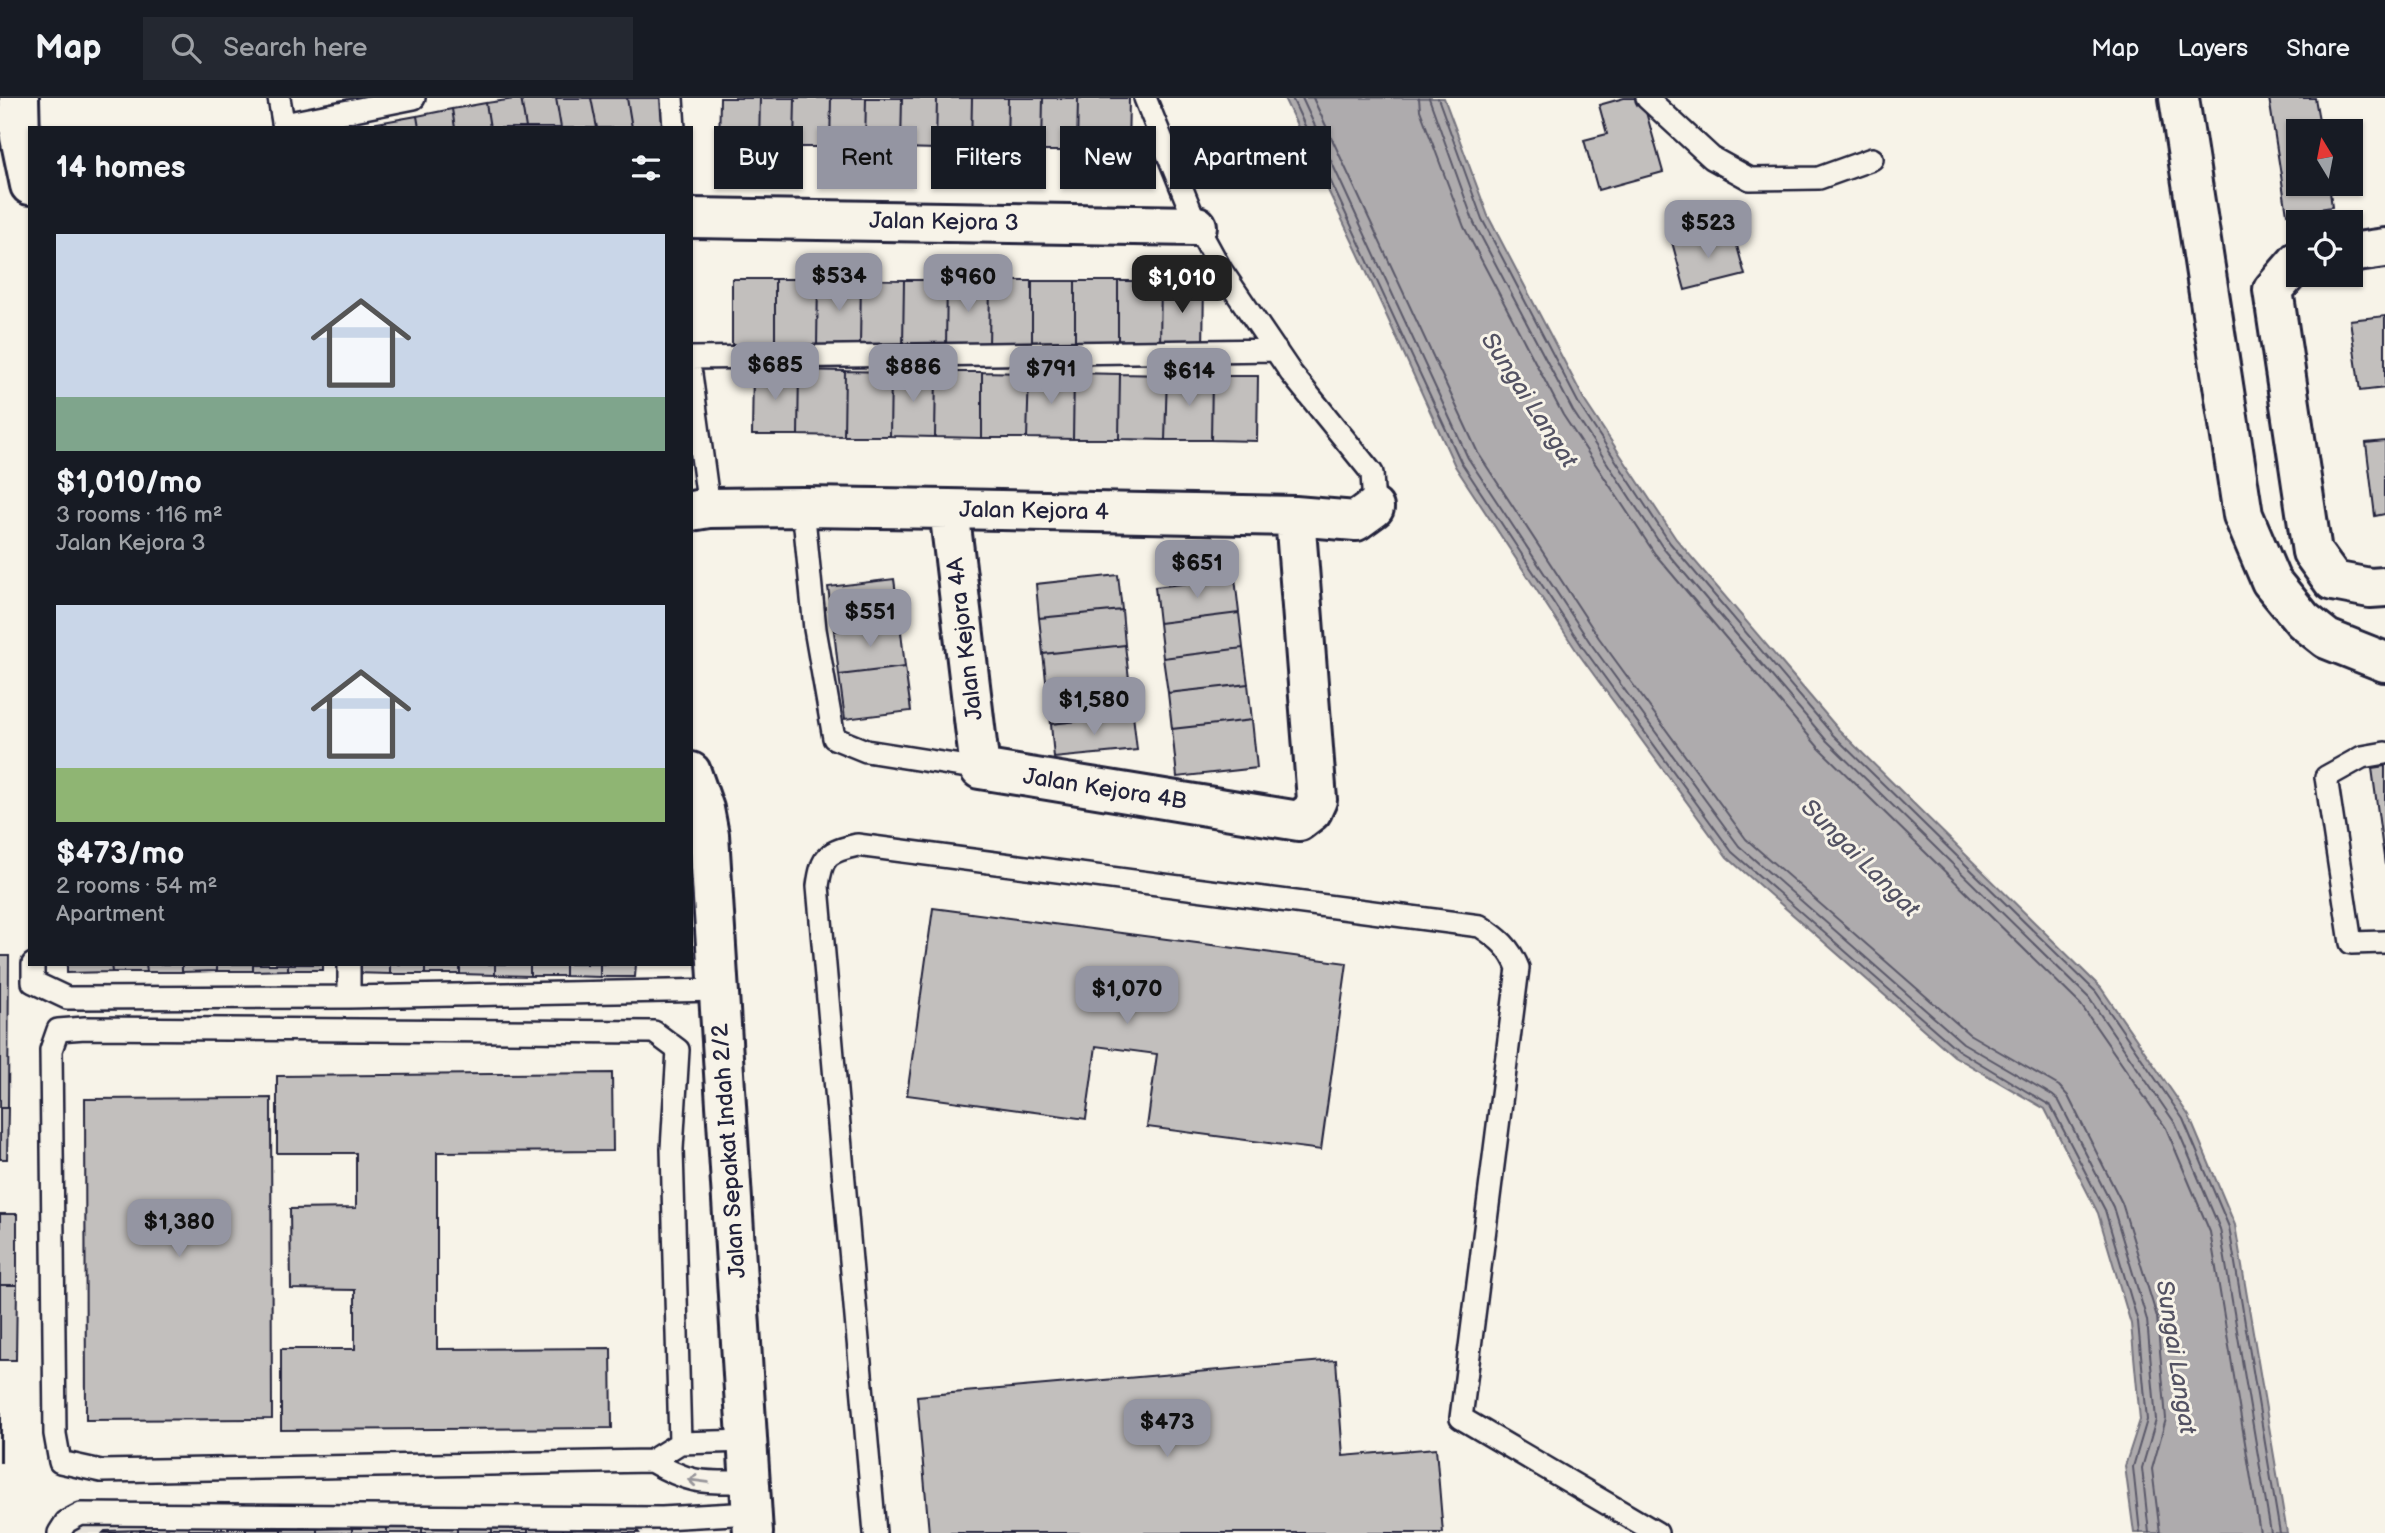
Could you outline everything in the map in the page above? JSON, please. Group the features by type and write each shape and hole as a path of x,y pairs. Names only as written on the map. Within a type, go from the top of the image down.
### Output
{"street":[{"path":"19,98 20,136 28,175"},
{"path":"2179,98 2243,515 2271,581 2303,620 2327,639 2385,662"},
{"name":"Jalan Kejora 3","path":"693,218 1197,226"},
{"path":"2363,251 2385,248"},
{"path":"2286,275 2273,290 2312,552 2333,581 2370,588 2385,587"},
{"name":"Jalan Kejora 4","path":"700,510 803,507 949,509 1295,516 1356,521 1374,509"},
{"name":"Jalan Kejora 4A","path":"949,509 980,769"},
{"name":"Jalan Kejora 4B","path":"980,769 1299,821 1312,811 1317,800 1295,516"},
{"name":"Jalan Sepakat Indah 2/2","path":"693,778 704,808 700,835 719,990 752,1510"}],"lane":[{"path":"279,98 284,126 414,98"},
{"path":"672,98 674,126"},
{"path":"1145,98 1197,226 1221,270 1291,373 1372,473 1374,509"},
{"path":"1647,98 1712,158 1751,179 1819,178 1872,159"},
{"path":"693,358 1276,349"},
{"path":"693,404 700,510"},
{"name":"Jalan Kejora 4B","path":"803,507 815,629 834,738 866,751 980,769"},
{"path":"2385,753 2362,757 2326,777 2351,943 2385,942"},
{"path":"875,1533 818,886 821,864 832,850 858,845 1480,926 1501,940 1513,955 1518,968 1461,1418 1657,1533"},
{"path":"33,966 33,982 67,998 719,990"},
{"path":"349,966 349,996"},
{"path":"680,1443 672,1149 678,1050 654,1032 58,1030 51,1050 55,1434 60,1462 101,1471 651,1461 680,1443 747,1441"},
{"path":"651,1461 677,1477 698,1482 752,1510"},
{"path":"59,1533 66,1522 81,1514 662,1525 752,1510"}],"shaded area":[{"path":"82,1522 654,1524 654,1533 69,1533"}],"water":[{"name":"Sungai Langat","path":"1284,98 1444,98 1488,216 1586,403 1676,539 1839,730 2101,988 2189,1116 2235,1225 2287,1533 2134,1533 2125,1466 2140,1420 2131,1324 2098,1213 2045,1109 1954,1056 1727,857 1578,653 1455,466 1327,189 1331,189 1331,126 1297,126"}],"building":[{"path":"521,98 556,98 561,126 526,126"},
{"path":"521,98 526,126 490,126 486,103"},
{"path":"556,98 591,98 597,126 561,126"},
{"path":"591,98 627,98 632,126 597,126"},
{"path":"627,98 662,98 667,126 632,126"},
{"path":"720,98 760,98 759,126 719,126"},
{"path":"760,98 795,98 794,126 759,126"},
{"path":"795,98 831,98 830,126 817,126 817,147 803,147 803,126 794,126"},
{"path":"831,98 866,98 865,126 830,126"},
{"path":"866,98 902,98 901,126 865,126"},
{"path":"902,98 937,98 936,126 931,126 931,149 917,148 917,126 901,126"},
{"path":"937,98 972,98 971,126 936,126"},
{"path":"972,98 1008,98 1007,126 971,126"},
{"path":"1008,98 1043,98 1042,126 1007,126"},
{"path":"1043,98 1078,98 1077,126 1060,126 1060,151 1046,151 1046,126 1042,126"},
{"path":"1078,98 1129,98 1128,126 1077,126"},
{"path":"1624,98 1642,98 1663,172 1598,190 1584,140 1607,134 1599,105"},
{"path":"2269,98 2315,98 2319,119 2286,119 2286,196 2331,196 2332,207 2286,210"},
{"path":"486,103 490,126 455,126 452,109"},
{"path":"452,109 455,126 419,126 417,116"},
{"path":"417,116 419,126 384,126 383,122"},
{"path":"383,122 384,126 360,126"},
{"path":"1710,232 1712,241 1734,235 1745,275 1685,290 1672,242"},
{"path":"732,279 775,279 775,346 732,345"},
{"path":"775,279 818,279 817,346 775,346"},
{"path":"818,279 861,279 860,346 817,346"},
{"path":"861,279 904,280 903,346 860,346"},
{"path":"904,280 947,280 946,346 903,346"},
{"path":"947,280 990,281 989,347 946,346"},
{"path":"990,281 1032,281 1032,347 989,347"},
{"path":"1032,281 1075,281 1075,348 1032,347"},
{"path":"1075,281 1118,281 1118,348 1075,348"},
{"path":"1118,281 1161,281 1160,348 1118,348"},
{"path":"1161,281 1204,282 1203,349 1160,348"},
{"path":"2385,316 2385,388 2360,391 2350,320"},
{"path":"753,369 799,370 798,435 752,435"},
{"path":"799,370 845,371 844,436 798,435"},
{"path":"845,371 891,372 890,436 844,436"},
{"path":"891,372 936,372 935,437 890,436"},
{"path":"936,372 982,372 982,438 935,437"},
{"path":"982,372 1029,373 1027,438 982,438"},
{"path":"1029,373 1074,373 1073,439 1027,438"},
{"path":"1074,373 1120,374 1119,439 1073,439"},
{"path":"1120,374 1167,375 1165,440 1119,439"},
{"path":"1167,375 1212,376 1211,440 1165,440"},
{"path":"1212,376 1258,376 1257,441 1211,440"},
{"path":"2385,441 2385,514 2375,516 2366,443"},
{"path":"1118,575 1122,610 1039,618 1036,584"},
{"path":"1235,578 1239,613 1159,623 1155,587"},
{"path":"894,579 900,623 834,631 828,587"},
{"path":"1122,610 1125,645 1043,654 1039,618"},
{"path":"1239,613 1243,648 1163,658 1159,623"},
{"path":"900,623 905,667 839,675 834,631"},
{"path":"1125,645 1129,679 1047,689 1043,654"},
{"path":"1243,648 1248,684 1168,693 1163,658"},
{"path":"905,667 911,711 845,719 839,675"},
{"path":"1129,679 1133,715 1051,724 1047,689"},
{"path":"1248,684 1252,720 1172,729 1168,693"},
{"path":"1133,715 1137,750 1054,758 1051,724"},
{"path":"1252,720 1257,768 1177,777 1172,729"},
{"path":"2385,766 2385,865 2372,768"},
{"path":"933,908 1347,963 1321,1150 1147,1127 1157,1054 1096,1046 1086,1119 907,1095"},
{"path":"0,956 9,956 8,1108 0,1108"},
{"path":"67,966 111,966 112,972 67,973"},
{"path":"111,966 146,966 147,972 112,972"},
{"path":"146,966 182,966 182,972 147,972"},
{"path":"182,966 217,966 217,971 182,972"},
{"path":"217,966 253,966 253,971 217,971"},
{"path":"253,966 288,966 288,970 253,971"},
{"path":"288,966 323,966 323,970 288,970"},
{"path":"354,966 390,966 390,974 354,973"},
{"path":"390,966 425,966 425,974 390,974"},
{"path":"425,966 460,966 460,974 425,974"},
{"path":"460,966 495,966 495,975 460,974"},
{"path":"495,966 530,966 530,976 495,975"},
{"path":"530,966 565,966 565,976 530,976"},
{"path":"565,966 600,966 600,977 565,976"},
{"path":"600,966 636,966 635,977 600,977"},
{"path":"612,1073 613,1151 437,1152 437,1349 611,1348 612,1428 281,1430 281,1349 355,1349 355,1290 291,1289 290,1209 356,1208 356,1153 277,1153 277,1076"},
{"path":"271,1098 272,1419 86,1420 85,1099"},
{"path":"0,1108 8,1108 7,1159 0,1159"},
{"path":"0,1214 17,1214 17,1285 0,1285"},
{"path":"0,1285 17,1285 16,1360 0,1360"},
{"path":"1336,1360 1343,1456 1436,1448 1443,1533 929,1533 917,1396"},
{"path":"1,1413 1,1462 0,1462"},
{"path":"633,1525 639,1533 599,1533 598,1526"},
{"path":"563,1526 598,1526 599,1533 563,1533"},
{"path":"563,1526 563,1533 528,1533 528,1527"},
{"path":"457,1527 492,1527 492,1533 457,1533"},
{"path":"457,1527 457,1533 422,1533 422,1528"},
{"path":"492,1527 528,1527 528,1533 492,1533"},
{"path":"352,1528 387,1528 387,1533 352,1533"},
{"path":"352,1528 352,1533 317,1533 317,1529"},
{"path":"387,1528 422,1528 422,1533 387,1533"},
{"path":"246,1529 281,1529 281,1533 246,1533"},
{"path":"246,1529 246,1533 210,1533 210,1530"},
{"path":"281,1529 317,1529 317,1533 281,1533"},
{"path":"140,1530 175,1530 175,1533 140,1533"},
{"path":"140,1530 140,1533 103,1533 105,1531"},
{"path":"175,1530 210,1530 210,1533 175,1533"}]}
